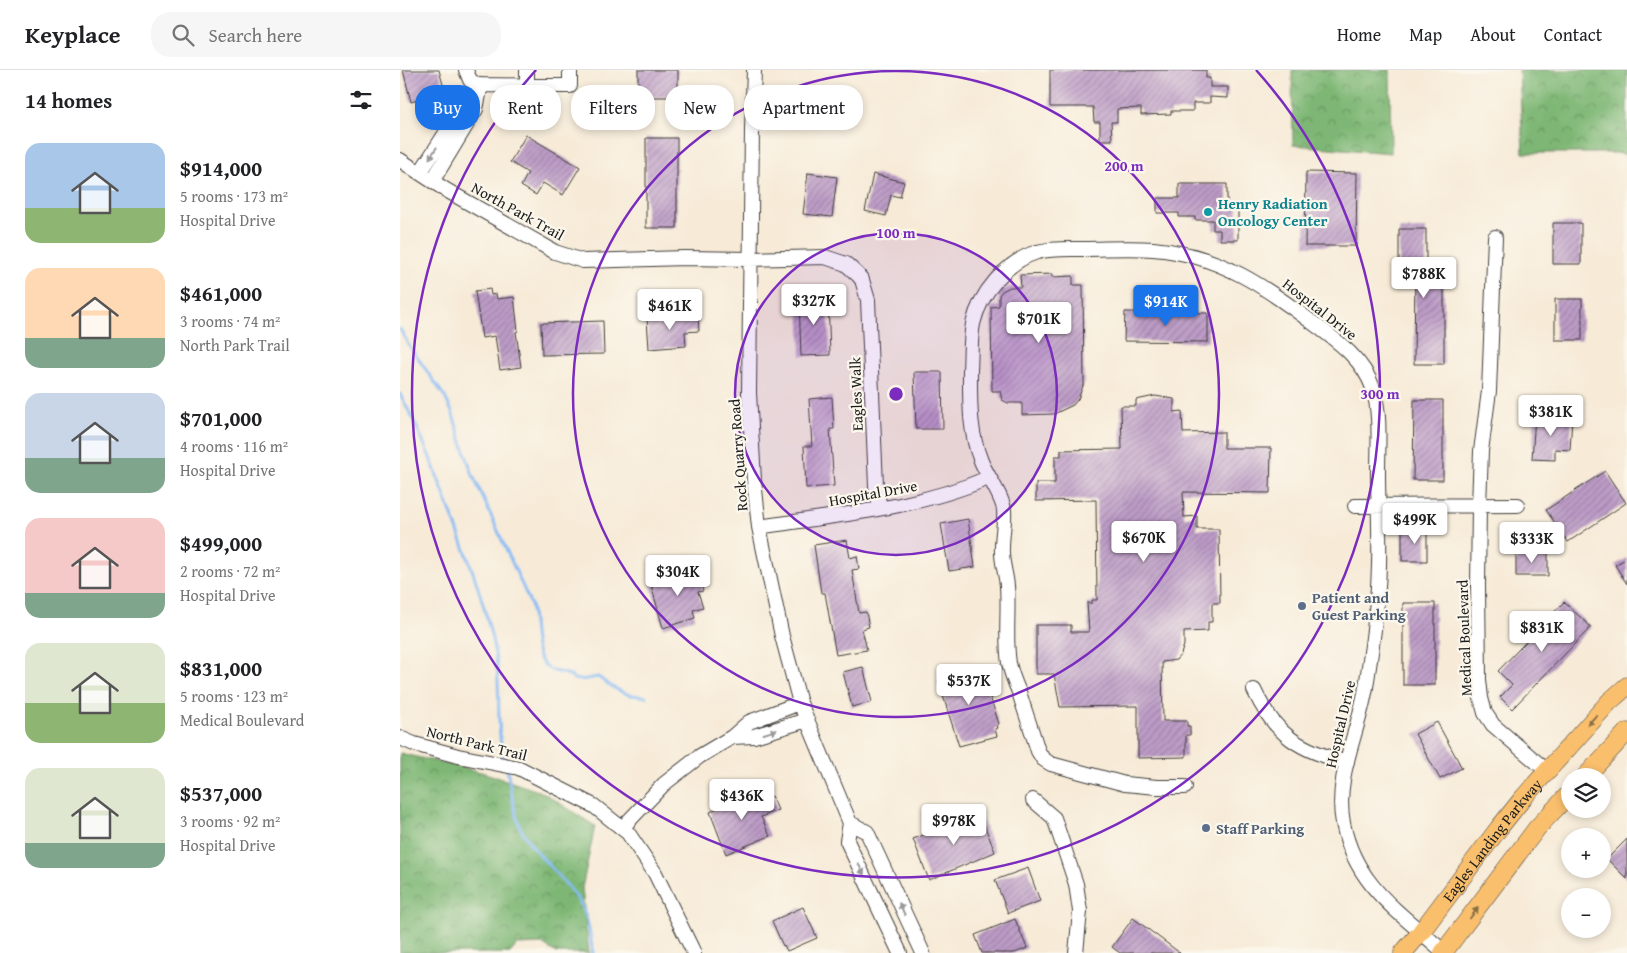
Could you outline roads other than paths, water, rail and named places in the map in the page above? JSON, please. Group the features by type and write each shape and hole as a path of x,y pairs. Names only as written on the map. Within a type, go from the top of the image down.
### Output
{"main road":[{"name":"Eagles Landing Parkway","path":"1402,953 1421,932 1498,828 1609,702 1627,686"},
{"path":"1593,768 1627,732"},
{"name":"Eagles Landing Parkway","path":"1444,953 1537,828 1561,803"}],"street":[{"path":"466,70 472,83 490,85"},
{"path":"527,85 528,70"},
{"path":"561,86 570,86 570,70"},
{"name":"Rock Quarry Road","path":"754,70 749,393 759,528 782,636 800,703 850,823 847,841 900,953"},
{"path":"420,173 465,103 481,85"},
{"path":"432,180 476,110 481,85"},
{"name":"North Park Trail","path":"400,160 446,190 555,252 583,261 685,258 750,259"},
{"name":"Medical Boulevard","path":"1495,237 1489,383 1481,451 1479,506 1479,680 1485,713 1493,725 1547,771"},
{"name":"Hospital Drive","path":"1185,787 1157,788 1125,784 1051,764 1043,759 1038,751 1009,663 1007,583 1001,549 1004,511 1002,502 980,460 972,432 971,344 973,323 979,305 989,289 1011,267 1037,252 1056,249 1152,249 1204,259 1247,277 1284,300 1343,345 1358,361 1368,376 1374,391 1376,407 1379,566 1374,624 1362,706 1347,762 1342,790 1341,812 1350,848 1359,868 1372,886 1386,902 1444,953"},
{"name":"Eagles Walk","path":"750,259 825,257 846,264 862,280 870,314 876,478 880,508"},
{"name":"Hospital Drive","path":"759,528 941,496 988,478"},
{"path":"1356,506 1518,506"},
{"path":"1254,690 1268,716 1293,741 1313,753 1347,762"},
{"path":"622,828 648,799 677,773 700,756 732,737 749,722 800,703"},
{"path":"732,737 754,736 807,720"},
{"name":"North Park Trail","path":"400,738 414,744 458,756 519,768 594,806 628,834 655,873 694,953"},
{"path":"1033,800 1054,818 1076,884 1080,911 1076,953"},
{"path":"850,823 867,832 924,953"}],"waterway":[{"path":"400,329 408,344 445,397 452,412 472,473 531,605 536,649 543,664 549,669 572,676 574,679 581,680 598,677 621,692 646,697"},
{"path":"400,394 434,467 482,600 497,667 500,734 504,760"},
{"path":"507,769 514,807 521,829 534,848 575,895 584,910 593,953"}],"place":[{"name":"Henry Radiation Oncology Center","path":"1208,212"},
{"name":"Patient and Guest Parking","path":"1302,606"},
{"name":"Staff Parking","path":"1206,828"}]}
